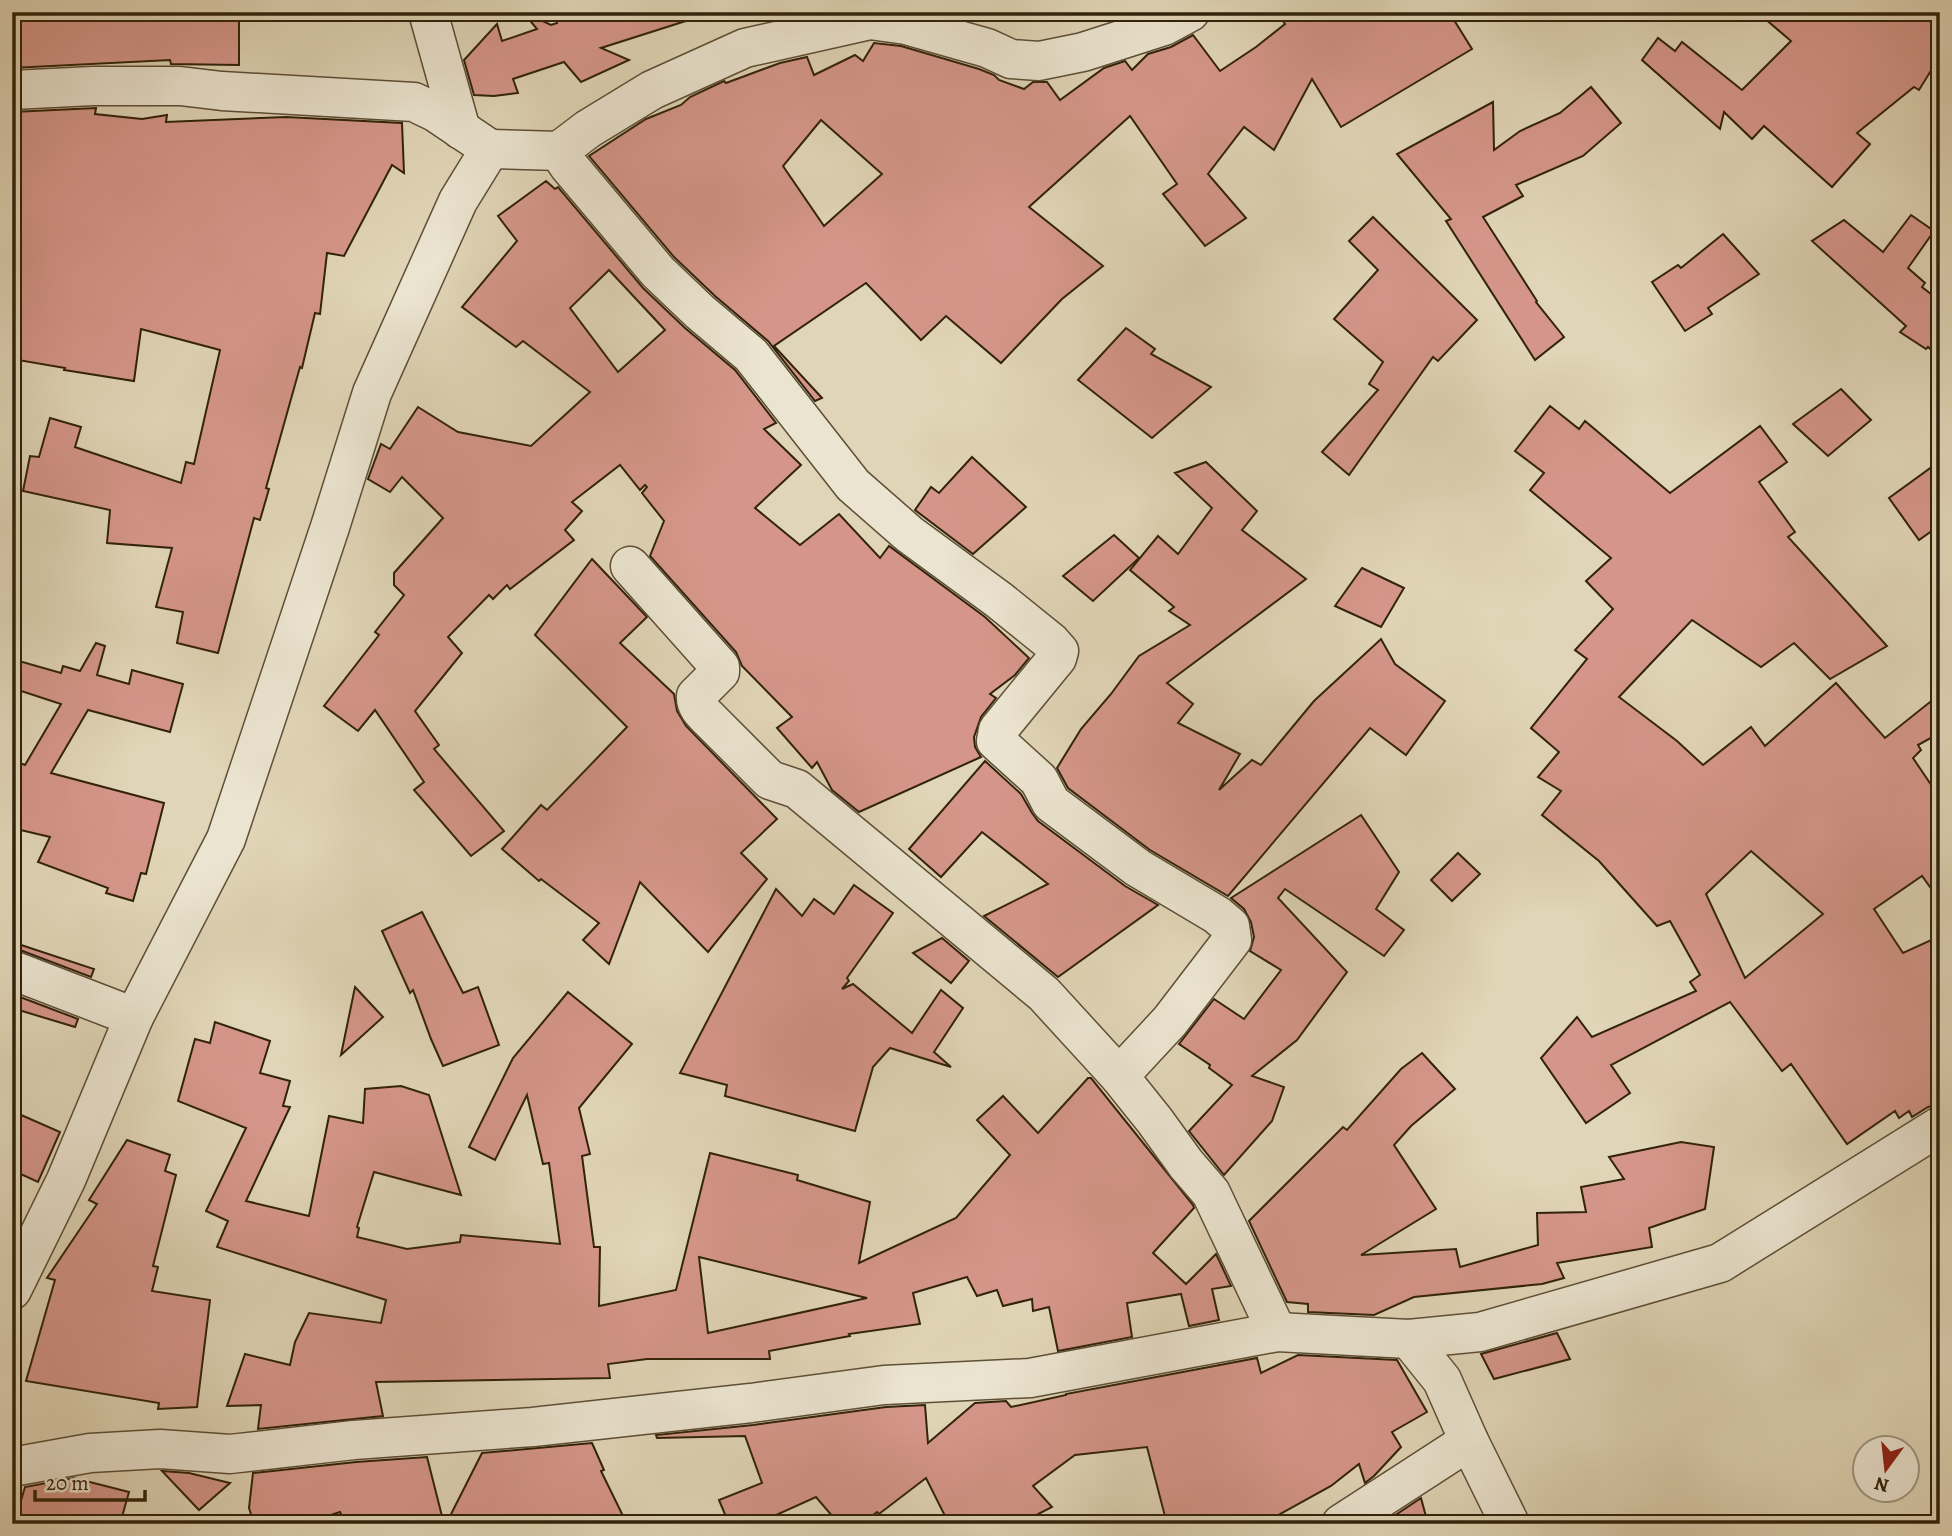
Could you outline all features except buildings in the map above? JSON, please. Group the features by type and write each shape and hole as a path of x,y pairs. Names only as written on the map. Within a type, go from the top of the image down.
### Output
{"street":[{"path":"12,1290 66,1180 134,1017 226,839 372,393 458,201 475,140 428,12"},
{"path":"12,90 180,86 222,91 414,102 435,111 475,140 559,151 588,128 652,90 745,48 870,20 906,25 987,48 1011,59 1039,61 1083,52 1164,26 1189,12"},
{"path":"559,151 658,272 751,355 853,485 909,534 999,600 1059,651 1057,658 998,730 996,741 1039,780 1051,803 1138,868 1217,915 1230,926 1232,940 1170,1021 1119,1076"},
{"path":"630,566 720,667 720,672 696,696 695,701 709,719 770,779 797,789 1044,994 1119,1076 1211,1193 1277,1332"},
{"path":"12,970 134,1017"},
{"path":"12,1467 90,1453 160,1448 230,1454 354,1440 533,1427 884,1385 1030,1378 1277,1332 1409,1339 1480,1332 1720,1263 1940,1126"},
{"path":"1409,1339 1442,1380 1510,1524"},
{"path":"1341,1524 1469,1441"}]}
